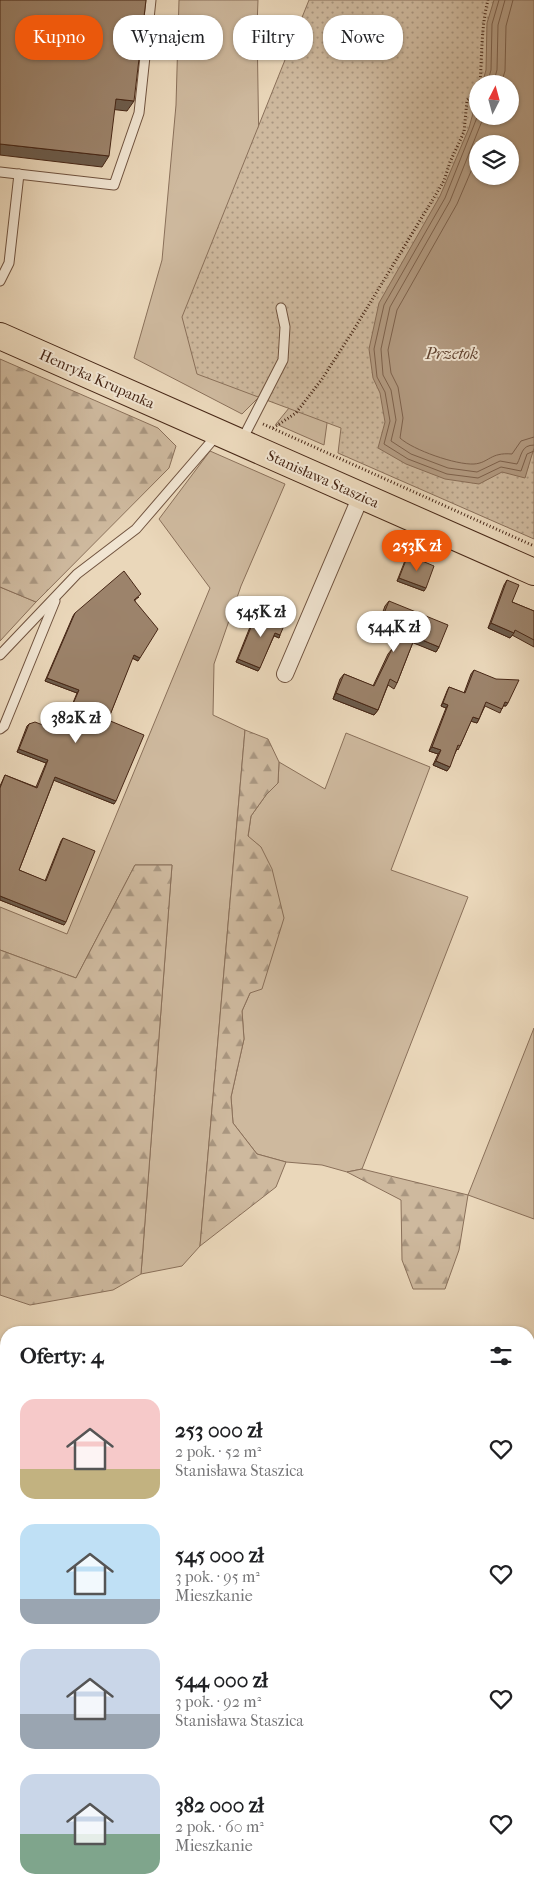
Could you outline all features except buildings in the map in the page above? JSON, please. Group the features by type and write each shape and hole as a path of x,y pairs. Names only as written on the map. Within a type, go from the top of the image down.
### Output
{"main road":[{"name":"Henryka Krupanka","path":"0,336 195,423"},
{"name":"Stanisława Staszica","path":"195,423 534,572"}],"street":[{"path":"285,674 361,496"}],"lane":[{"path":"0,172 114,185 139,113 151,0"},
{"path":"0,281 9,263 19,174"},
{"path":"0,655 77,574 136,529 230,438 253,420 283,360 285,327 281,308"},
{"path":"0,729 4,726 57,596"}],"path":[{"path":"481,75 483,48 482,21 488,0"},
{"path":"273,428 296,413 354,331 444,181 450,162 464,132 467,100 469,98"},
{"path":"253,420 534,546"}],"green space":[{"path":"179,0 258,0 257,15 233,15 233,60 258,60 259,151 469,87 469,104 328,416 324,445 276,424 298,397 263,393 242,414 134,358 162,260 176,105 177,60 223,60 223,15 179,15"},
{"path":"309,0 534,0 534,539 338,453 341,428 197,374 182,317 285,60 313,60 313,15 303,15"},
{"path":"0,359 158,428 176,446 169,468 36,602 0,587"},
{"path":"210,451 285,484 241,586 214,664 213,715 245,730 200,1246 182,1266 141,1274 172,865 135,865 76,978 0,950 0,907 67,934 210,588 159,519"},
{"path":"0,587 36,602 0,641"},
{"path":"245,730 268,739 279,762 278,783 266,795 251,816 248,836 261,847 272,869 284,918 262,989 250,993 242,1011 244,1039 231,1097 233,1123 257,1154 286,1162 276,1187 200,1246"},
{"path":"346,733 430,767 391,870 468,897 362,1169 347,1172 322,1165 286,1162 257,1154 233,1123 231,1097 244,1039 242,1011 250,993 261,847 248,837 251,816 266,795 278,783 279,762 325,789"},
{"path":"135,865 172,865 141,1274 113,1290 30,1305 0,1295 0,950 76,978"},
{"path":"534,1028 534,1219 468,1195"},
{"path":"362,1169 468,1195 459,1250 445,1289 413,1289 402,1260 401,1200 347,1172"}],"water":[{"name":"Przetok","path":"494,0 534,0 534,448 525,478 502,472 479,484 445,479 406,464 378,448 385,422 380,393 373,378 369,349 379,303 440,196 470,125 519,125 519,75 485,75 487,23"}]}
